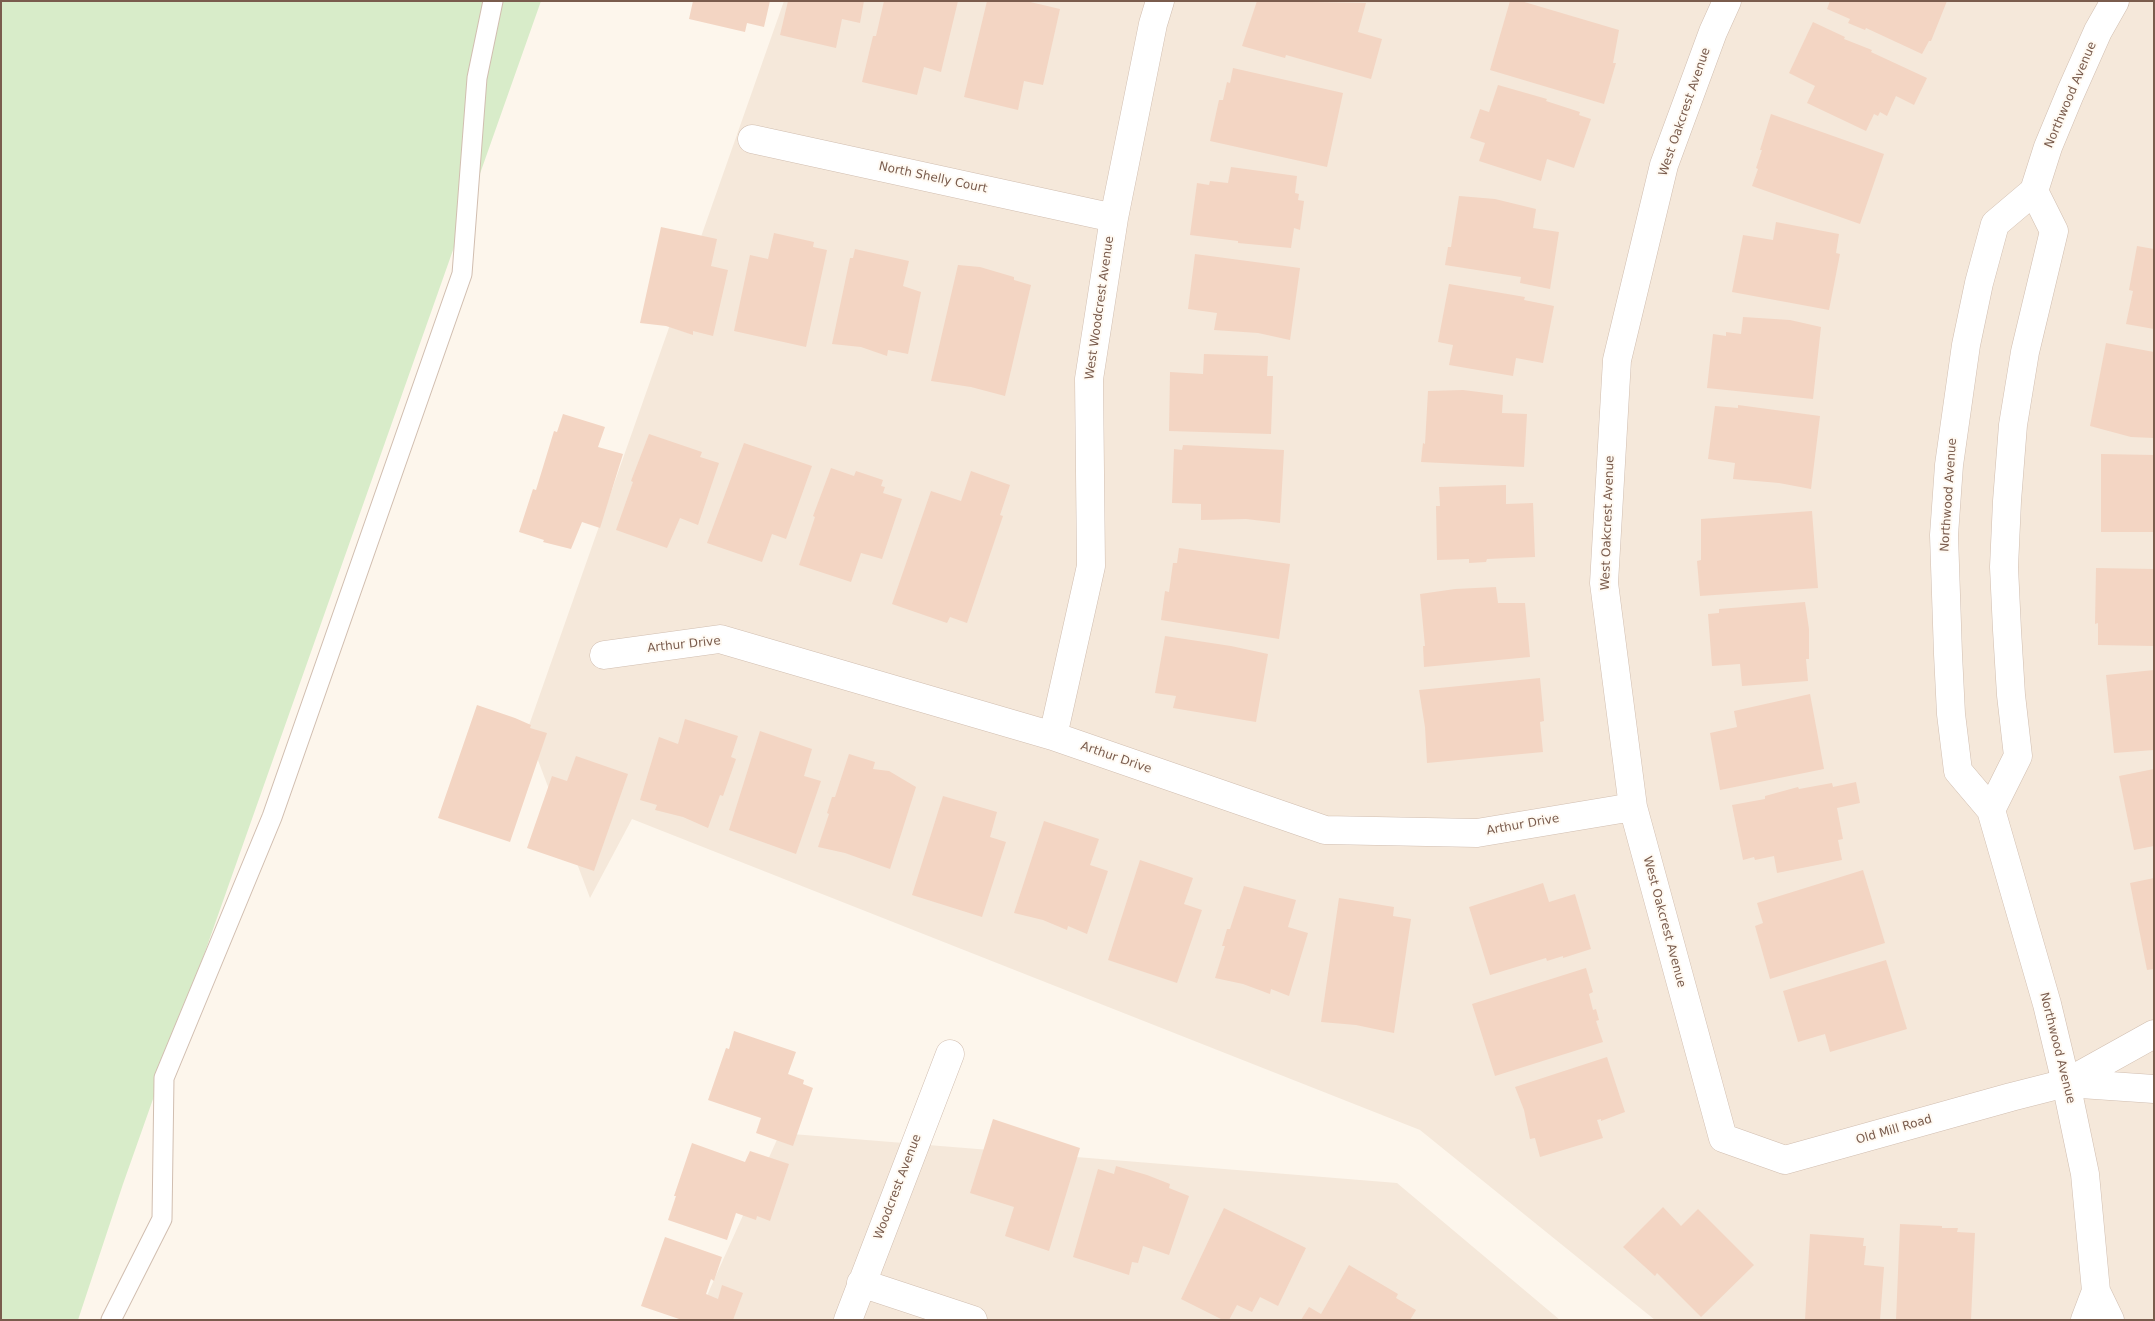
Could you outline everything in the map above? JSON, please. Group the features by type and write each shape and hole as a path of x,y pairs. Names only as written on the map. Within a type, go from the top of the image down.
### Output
{"street":[{"name":"West Woodcrest Avenue","path":"1053,736 1092,566 1089,379 1114,218 1153,24 1160,1"},
{"name":"West Oakcrest Avenue","path":"1723,1138 1633,807 1604,583 1616,360 1664,165 1713,32 1727,1"},
{"name":"Northwood Avenue","path":"2110,1320 2096,1292 2085,1174 2047,1004 1991,810 1958,771 1951,714 1945,592 1945,518 1949,465 1966,345 1979,283 1995,224 2034,191 2048,147 2070,94 2098,31 2115,1"},
{"name":"North Shelly Court","path":"752,139 1114,218"},
{"path":"1991,810 2018,756 2011,695 2004,567 2007,501 2013,425 2025,352 2054,231 2034,191"},
{"name":"Arthur Drive","path":"604,655 720,639 1053,736 1325,830 1477,833 1633,807"},
{"name":"Old Mill Road","path":"1723,1138 1785,1160 2066,1083 2154,1034"},
{"name":"Woodcrest Avenue","path":"848,1320 950,1054"},
{"name":"Old Mill Road","path":"2066,1083 2154,1089"},
{"path":"861,1283 973,1320"},
{"name":"Northwood Avenue","path":"2085,1320 2096,1292"}],"lane":[{"path":"111,1320 162,1219 164,1078 272,817 462,274 477,78 493,1"}],"shaded area":[{"path":"784,1 2154,1 2154,1320 1655,1320 1420,1130 632,819 590,898 527,731"},
{"path":"780,1133 1397,1183 1560,1320 696,1320"}],"green space":[{"path":"1,1 541,1 123,1184 78,1320 1,1320"}],"building":[{"path":"693,1 770,1 764,27 747,23 745,32 689,19"},
{"path":"788,1 864,1 860,23 842,19 836,48 780,35"},
{"path":"884,1 958,1 941,72 924,67 917,95 862,82"},
{"path":"987,1 1026,1 1060,9 1043,85 1024,81 1018,110 964,97"},
{"path":"1257,1 1366,3 1358,32 1382,39 1371,79 1286,55 1285,58 1242,46"},
{"path":"1510,1 1521,1 1619,30 1613,63 1616,63 1604,104 1490,70"},
{"path":"1830,1 1947,1 1931,41 1929,41 1922,54 1866,28 1865,30 1848,23 1850,19 1827,9"},
{"path":"1813,22 1845,37 1844,39 1872,50 1871,52 1927,78 1914,105 1896,96 1887,116 1880,112 1878,116 1874,114 1866,131 1807,103 1815,86 1789,73"},
{"path":"1233,68 1343,93 1327,167 1210,141 1219,100 1223,100 1227,82 1230,83"},
{"path":"1498,85 1547,99 1546,101 1580,112 1579,115 1591,119 1574,168 1547,159 1541,181 1479,161 1485,143 1470,138 1480,109 1489,112"},
{"path":"1771,114 1884,154 1860,224 1752,186"},
{"path":"1231,167 1297,176 1295,193 1299,194 1298,200 1304,201 1300,230 1294,228 1291,248 1238,243 1238,241 1190,235 1197,183 1209,185 1210,181 1228,183"},
{"path":"1459,196 1495,199 1536,209 1533,228 1559,232 1550,289 1520,283 1521,277 1445,265 1448,247 1451,247"},
{"path":"1776,222 1839,234 1836,253 1840,254 1829,310 1732,292 1743,235 1773,240"},
{"path":"661,227 717,239 711,266 728,270 713,336 693,331 693,335 666,326 640,323"},
{"path":"774,233 814,242 813,247 827,250 806,347 734,331 750,255 768,259"},
{"path":"2137,246 2154,249 2154,329 2126,324 2133,291 2129,290"},
{"path":"855,249 909,261 903,286 921,292 908,354 888,350 887,356 861,347 832,344 850,258 853,258"},
{"path":"1195,254 1300,268 1290,340 1258,333 1214,330 1217,313 1188,309"},
{"path":"958,265 980,267 1014,277 1014,280 1031,285 1005,396 971,387 931,381"},
{"path":"1449,284 1525,297 1524,300 1554,306 1543,363 1516,358 1513,376 1449,365 1453,345 1438,342"},
{"path":"1743,317 1790,320 1821,327 1813,399 1707,388 1713,334 1726,336 1726,332 1741,334"},
{"path":"2106,343 2154,352 2154,438 2131,437 2090,426"},
{"path":"1204,354 1268,356 1267,376 1273,376 1271,434 1169,431 1170,372 1203,374"},
{"path":"1463,390 1503,395 1502,413 1527,414 1524,467 1421,462 1423,443 1425,444 1428,391"},
{"path":"1738,405 1820,416 1811,489 1779,483 1733,479 1735,463 1708,459 1715,406 1738,408"},
{"path":"563,414 605,427 598,447 623,454 600,528 582,522 571,549 543,542 544,540 519,532 533,489 536,490 554,431 557,432"},
{"path":"649,434 702,452 700,457 719,463 698,525 680,518 667,548 616,530 633,482 631,481"},
{"path":"744,443 812,466 786,539 772,534 762,562 707,543"},
{"path":"1183,445 1284,450 1280,523 1246,519 1201,520 1201,504 1172,503 1174,449 1182,450"},
{"path":"2101,454 2154,455 2154,532 2101,532"},
{"path":"831,468 854,476 856,471 883,480 881,486 885,487 883,493 902,499 882,559 861,553 851,582 799,565 815,517 813,516"},
{"path":"971,471 1010,485 1000,515 1003,516 967,623 950,617 947,623 892,604 931,491 961,501"},
{"path":"1506,485 1506,504 1533,503 1535,557 1487,559 1486,562 1469,563 1469,559 1437,560 1436,506 1440,506 1439,487"},
{"path":"1812,511 1818,588 1700,596 1697,561 1701,560 1701,519"},
{"path":"1179,548 1290,564 1279,639 1161,620 1165,591 1169,592 1173,563 1177,563"},
{"path":"2096,568 2154,569 2154,646 2098,645 2098,623 2095,624"},
{"path":"1496,587 1498,603 1525,603 1530,657 1424,667 1423,646 1425,646 1420,594 1455,589"},
{"path":"1805,602 1809,629 1809,659 1806,659 1808,681 1742,686 1740,664 1712,666 1708,614 1719,613 1719,609"},
{"path":"1165,636 1231,646 1268,654 1256,722 1173,708 1176,696 1155,693"},
{"path":"2154,670 2154,750 2114,753 2106,675"},
{"path":"1540,678 1544,721 1540,722 1543,752 1427,763 1425,727 1419,690"},
{"path":"1810,694 1824,769 1720,790 1710,733 1737,727 1734,711"},
{"path":"477,705 515,718 531,725 530,728 547,733 510,842 438,818"},
{"path":"685,719 738,736 731,757 736,759 723,796 720,795 708,828 683,817 655,810 657,805 640,800 659,737 678,744"},
{"path":"760,731 812,749 804,776 821,781 796,854 729,830"},
{"path":"849,754 875,762 873,769 889,771 916,787 890,869 845,853 818,847 829,814 827,813 832,797 835,797"},
{"path":"576,756 628,774 594,871 527,848 552,776 567,781"},
{"path":"2154,769 2154,846 2134,850 2119,776"},
{"path":"1856,782 1860,803 1837,808 1843,839 1838,840 1842,860 1777,873 1774,856 1755,860 1754,857 1743,860 1732,805 1765,799 1765,796 1798,787 1799,789 1832,783 1833,787"},
{"path":"943,796 997,812 990,837 1006,842 982,917 912,895"},
{"path":"1044,821 1099,839 1090,865 1108,871 1087,934 1068,926 1067,930 1043,920 1014,913"},
{"path":"1140,860 1193,878 1184,904 1202,910 1177,983 1108,960"},
{"path":"1863,870 1885,943 1770,979 1755,926 1763,923 1757,903"},
{"path":"2154,878 2154,969 2147,970 2130,883"},
{"path":"1543,883 1549,902 1575,894 1591,949 1563,958 1563,956 1547,961 1546,958 1490,975 1469,907"},
{"path":"1244,886 1296,900 1288,927 1308,933 1289,996 1271,989 1270,994 1243,984 1215,978 1225,946 1222,946 1227,929 1230,929"},
{"path":"1339,898 1394,907 1393,916 1411,919 1394,1033 1356,1025 1321,1022"},
{"path":"1886,960 1907,1029 1830,1052 1825,1034 1798,1042 1783,991"},
{"path":"1586,968 1593,992 1589,994 1593,1010 1596,1009 1599,1020 1596,1021 1603,1042 1495,1076 1472,1004"},
{"path":"734,1031 796,1052 788,1074 804,1080 803,1084 813,1088 793,1146 756,1133 761,1118 708,1100 726,1048 729,1049"},
{"path":"1607,1057 1625,1112 1601,1121 1601,1119 1597,1120 1603,1138 1540,1157 1535,1138 1530,1139 1524,1110 1515,1087"},
{"path":"993,1119 1080,1148 1049,1251 1005,1236 1014,1207 970,1193"},
{"path":"692,1143 745,1162 750,1151 789,1164 770,1221 757,1216 756,1220 736,1213 727,1240 668,1220"},
{"path":"1116,1166 1170,1184 1169,1188 1189,1196 1169,1255 1143,1246 1138,1263 1132,1262 1129,1275 1073,1257 1098,1169 1114,1174"},
{"path":"1663,1207 1681,1226 1698,1209 1754,1265 1701,1317 1657,1273 1655,1276 1623,1247"},
{"path":"1224,1208 1306,1248 1278,1306 1260,1297 1252,1312 1237,1305 1229,1320 1223,1320 1181,1299"},
{"path":"1900,1224 1942,1226 1942,1228 1958,1228 1957,1232 1975,1233 1971,1320 1896,1320"},
{"path":"1810,1234 1864,1238 1863,1246 1866,1246 1864,1265 1884,1267 1880,1320 1805,1320"},
{"path":"665,1237 722,1257 714,1281 711,1279 706,1294 718,1299 722,1285 743,1293 733,1320 682,1320 641,1306"},
{"path":"1349,1265 1398,1294 1396,1298 1416,1310 1410,1320 1301,1320 1309,1307 1321,1314"}]}
